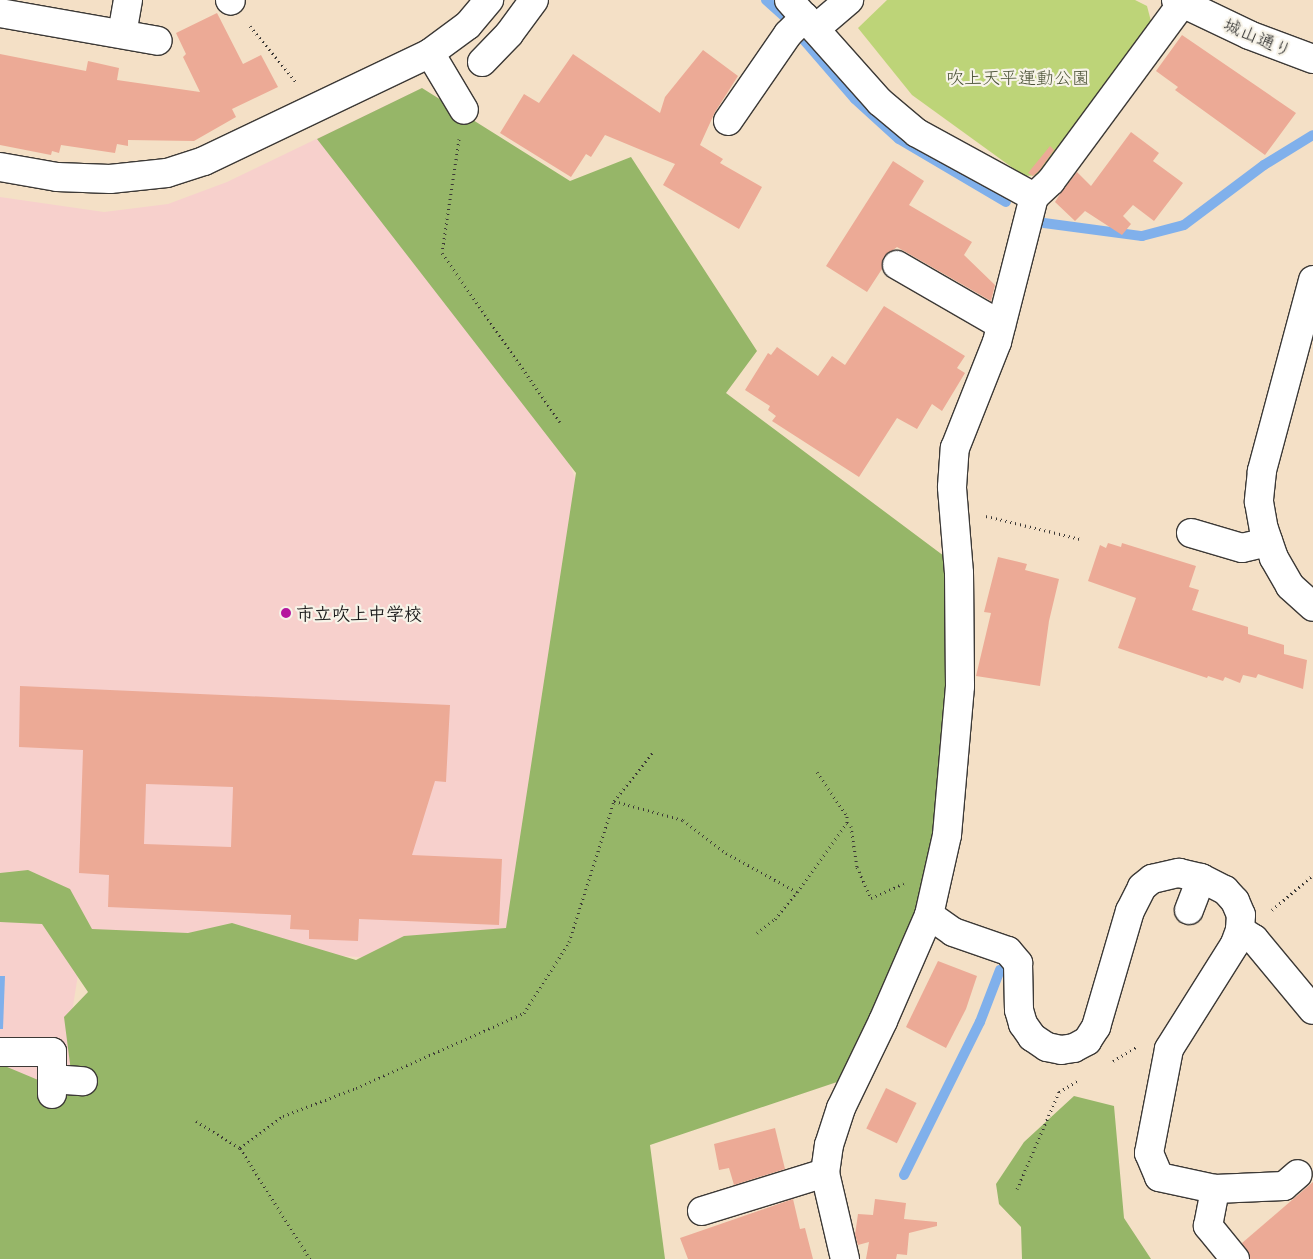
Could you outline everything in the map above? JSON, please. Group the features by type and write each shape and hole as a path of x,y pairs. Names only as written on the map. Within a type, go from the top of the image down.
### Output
{"street":[{"path":"122,34 128,0"},
{"path":"0,167 57,177 110,179 167,173 204,161 430,53 468,25 489,0"},
{"path":"482,62 509,34 534,0"},
{"path":"728,121 803,15 849,0"},
{"path":"845,1259 825,1173 829,1145 841,1108 883,1022 929,915 947,835 959,712 959,573 952,487 955,448 974,405 1001,325 1034,197 1051,181 1179,2"},
{"name":"城山通り","path":"1179,2 1249,35 1313,59"},
{"path":"0,13 158,41"},
{"path":"803,15 880,102 917,133 1034,197"},
{"path":"430,53 464,110"},
{"path":"897,265 1001,325"},
{"path":"1313,280 1262,471 1259,502 1268,542 1290,586 1313,608"},
{"path":"1191,533 1242,548 1268,542"},
{"path":"929,915 953,932 1008,951 1018,963 1019,1010 1023,1024 1032,1037 1047,1047 1067,1049 1087,1041 1096,1027 1130,910 1142,887 1165,875 1179,873 1201,878 1226,890 1235,901 1241,915 1240,930 1235,944 1170,1049 1149,1153 1159,1177 1215,1189 1284,1186 1307,1167"},
{"path":"1189,910 1201,878"},
{"path":"1240,930 1254,939 1313,1010"},
{"path":"0,1052 52,1052 52,1087 83,1081"},
{"path":"702,1211 825,1173"},
{"path":"1215,1189 1208,1226 1235,1259"}],"path":[{"path":"230,0 282,66 320,107"},
{"path":"460,136 442,253 560,422"},
{"path":"954,511 1080,539"},
{"path":"240,1148 283,1116 356,1088 524,1013 569,942 614,801 654,751"},
{"path":"757,933 775,919 847,823 847,816 817,772"},
{"path":"614,801 683,820 726,852 797,892"},
{"path":"847,823 851,826 856,867 871,898 909,881 917,904 929,915"},
{"path":"1265,915 1313,874"},
{"path":"1109,1063 1142,1044"},
{"path":"1017,1189 1059,1092 1084,1078"},
{"path":"196,1121 240,1148 310,1259"}],"shaded area":[{"name":"市立吹上中学校","path":"422,88 451,140 583,500 536,970 84,937 70,1025 70,1090 0,1085 0,197 104,212 168,204 227,182"}],"green space":[{"name":"吹上天平運動公園","path":"887,0 1135,0 1147,6 1152,25 1042,175 1024,176 912,95 858,28"},
{"path":"422,88 570,181 631,157 757,351 726,393 944,556 949,709 939,809 921,899 907,938 840,1081 650,1145 665,1259 0,1259 0,1064 74,1095 64,1017 88,992 42,924 0,922 0,873 28,870 70,889 92,929 188,933 232,923 356,960 404,936 506,928 576,473 317,139"},
{"path":"1074,1096 1114,1106 1124,1218 1151,1259 1022,1259 1021,1227 999,1204 996,1184 1024,1142"}],"water":[{"path":"0,976 5,976 3,1029 0,1029"}],"building":[{"path":"217,13 243,64 261,55 278,87 232,109 236,117 194,141 128,140 128,146 117,144 115,153 61,145 59,153 52,151 51,155 0,145 0,54 86,71 88,61 119,68 117,80 200,92 183,57 186,54 176,33"},
{"path":"1182,35 1296,113 1265,155 1175,90 1178,87 1156,71"},
{"path":"703,50 738,76 715,112 700,145 723,159 720,163 762,187 739,229 663,185 675,164 605,135 591,157 586,154 571,177 500,133 524,94 539,103 573,54 660,113 665,97"},
{"path":"1131,132 1159,153 1153,161 1183,183 1154,221 1133,205 1123,216 1131,224 1122,235 1085,211 1075,221 1055,202 1060,194 1077,172 1091,186"},
{"path":"1050,146 1054,150 1039,171 1033,176 1028,173"},
{"path":"893,161 924,181 909,205 972,242 964,255 995,285 991,301 897,247 884,257 882,269 867,292 826,266"},
{"path":"884,306 965,356 957,368 965,373 942,411 932,404 917,429 897,418 859,477 772,421 776,416 768,410 770,406 745,390 768,353 771,355 777,347 818,376 832,356 845,365"},
{"path":"1108,543 1121,547 1122,543 1196,566 1189,587 1199,590 1192,610 1248,627 1248,634 1284,645 1284,654 1307,660 1303,689 1258,674 1256,678 1243,675 1240,683 1225,677 1223,681 1208,676 1207,678 1118,648 1136,598 1088,581 1100,545 1106,548"},
{"path":"998,557 1027,564 1025,570 1059,579 1049,621 1040,686 976,676 991,613 984,612"},
{"path":"20,686 450,705 446,782 435,781 412,855 502,859 499,925 359,919 358,941 309,939 309,930 290,929 291,915 108,907 109,875 79,873 83,750 19,747","holes":["146,784 233,787 231,847 144,844"]},
{"path":"938,961 977,976 966,1009 946,1048 906,1027"},
{"path":"886,1088 917,1103 897,1143 866,1128"},
{"path":"775,1128 785,1169 734,1185 729,1168 719,1170 714,1144"},
{"path":"1313,1182 1313,1259 1250,1259 1242,1243"},
{"path":"793,1199 800,1229 805,1228 813,1259 688,1259 680,1238"},
{"path":"875,1199 906,1203 904,1219 937,1222 937,1226 909,1233 907,1255 897,1254 896,1259 866,1259 869,1242 858,1245 855,1235 858,1214 873,1215"}],"waterway":[{"path":"766,0 784,16"},
{"path":"803,39 855,99 899,139 1006,202"},
{"path":"1044,223 1142,236 1184,225 1264,165 1313,135"},
{"path":"904,1175 980,1022 1000,970"}],"place":[{"name":"市立吹上中学校","path":"286,613"}]}
